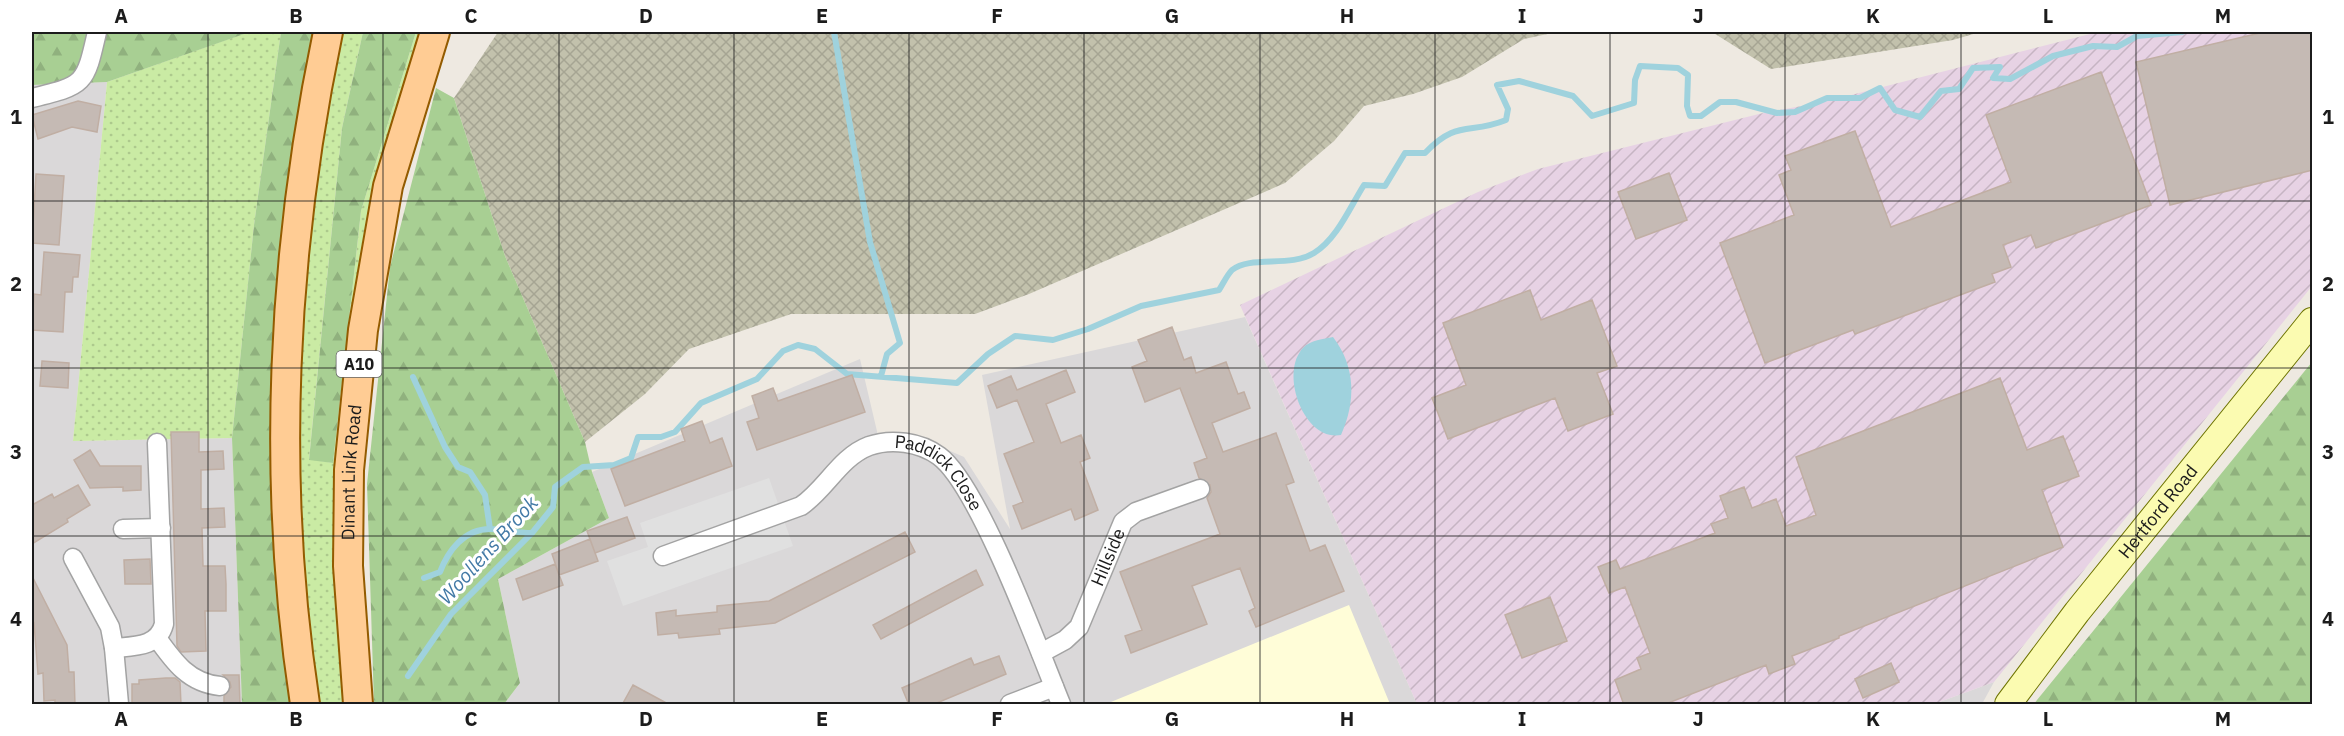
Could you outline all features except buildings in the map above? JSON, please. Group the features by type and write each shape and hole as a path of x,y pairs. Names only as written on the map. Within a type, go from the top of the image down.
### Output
{"main road":[{"path":"305,705 297,649 286,474 288,332 294,243 303,172 328,32"},
{"name":"Dinant Link Road","path":"358,705 348,566 348,492 361,342 388,186 435,32"},
{"name":"Hertford Road","path":"2008,705 2078,612 2313,321"}],"street":[{"path":"32,98 72,88 88,73 97,32"},
{"name":"Paddick Close","path":"663,556 801,506 811,499 847,460 869,446 896,442 913,445 939,456 950,467 968,494 992,541 1061,705"},
{"path":"114,648 144,644 157,639 162,634 165,617 157,443"},
{"name":"Hillside","path":"1041,653 1065,640 1079,627 1123,522 1136,512 1200,489"},
{"path":"123,529 161,528"},
{"path":"73,558 106,619 114,648 119,705"},
{"path":"157,639 191,678 205,684 220,686"},
{"path":"1010,705 1054,687"}],"shaded area":[{"path":"498,32 1557,32 1524,39 1462,77 1413,94 1364,106 1334,141 1285,183 1029,294 975,314 791,314 689,349 645,394 585,442 505,256 454,98"},
{"path":"1712,32 1980,32 1953,40 1771,69"},
{"path":"2098,32 2312,32 2312,286 1994,682 1934,704 1417,704 1240,305 1478,192 1538,169 1763,113 1824,102"},
{"path":"107,82 73,441 232,438 242,704 32,704 32,85"},
{"path":"1245,317 1417,704 504,704 520,683 498,579 609,518 592,472 860,359 880,444 927,441 964,457 1010,529 982,375"},
{"path":"769,478 793,546 623,606 607,561 648,547 640,523"},
{"path":"1349,605 1390,704 1106,704"},
{"path":"1994,682 1982,704 1934,704"}],"green space":[{"path":"32,32 244,32 244,34 107,82 32,85"},
{"path":"244,32 281,32 254,225 232,438 73,441 107,82"},
{"path":"281,32 313,32 292,152 275,351 277,578 291,704 242,704 232,438 254,225"},
{"path":"340,32 363,32 342,128 309,459 333,463 361,211 416,32 423,32 362,264 347,704 316,704 298,517 298,394 305,262 319,136"},
{"path":"363,32 416,32 361,211 333,463 309,460 342,128"},
{"path":"436,88 454,98 505,256 585,442 592,472 609,518 498,579 520,683 504,704 374,704 367,484 390,267"},
{"path":"2312,362 2312,704 2034,704 2037,700"}],"water":[{"path":"1333,337 1341,348 1350,372 1351,397 1341,435 1328,434 1316,428 1306,417 1299,404 1295,388 1296,359 1303,348 1313,342"}],"waterway":[{"path":"834,32 870,242 900,343 887,354 881,376"},
{"name":"Woollens Brook","path":"408,676 451,614 532,533 553,507 555,487 583,467 614,465 631,458 638,437 661,437 675,432 701,403 757,379 783,351 798,345 815,349 847,374 957,383 988,354 1015,336 1053,340 1088,329 1141,306 1219,290 1230,272 1240,266 1249,263 1294,260 1314,253 1330,240 1364,185 1385,186 1405,153 1425,153 1436,142 1455,132 1506,120 1508,109 1497,85 1519,81 1573,96 1592,116 1634,103 1635,80 1640,66 1678,68 1688,75 1687,106 1690,116 1701,116 1720,102 1736,102 1777,113 1795,112 1827,98 1860,98 1880,88 1895,110 1920,117 1941,91 1959,89 1973,68 2000,67 1993,78 2010,79 2053,56 2093,46 2117,47 2137,36 2182,32"},
{"path":"413,377 445,447 458,467 470,472 485,495 490,529"},
{"path":"424,578 440,572 452,549 472,533 490,529 532,533"}]}
